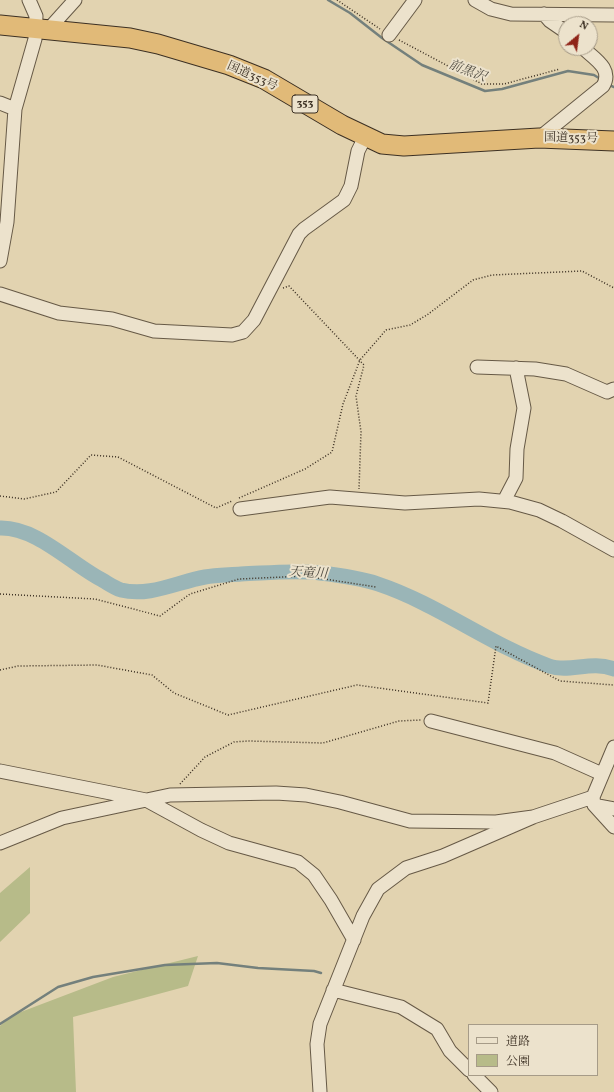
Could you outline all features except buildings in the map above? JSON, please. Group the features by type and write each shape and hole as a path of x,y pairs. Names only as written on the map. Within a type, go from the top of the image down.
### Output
{"highway":[{"name":"国道353号","path":"0,25 130,38 158,44 228,65 264,79 365,137 382,144 404,146 539,138 614,141"}],"street":[{"path":"29,0 35,10 37,22 42,30"},
{"path":"0,261 7,215 15,109 35,39 42,30 75,0"},
{"path":"389,35 415,0"},
{"path":"475,0 491,9 511,14 614,15"},
{"path":"544,14 550,21 558,26"},
{"path":"539,138 605,82 607,72 603,66 592,56"},
{"path":"0,103 15,109"},
{"path":"0,294 59,313 112,319 154,331 197,332 224,336 237,335 243,332 254,320 299,234 344,200 351,186 358,151 365,137"},
{"path":"477,367 535,368 566,374 607,392 614,389"},
{"path":"504,501 516,478 517,449 524,408 516,368"},
{"path":"240,509 330,497 412,503 479,498 504,501 544,513 614,550"},
{"path":"431,721 556,753 602,774"},
{"path":"593,801 602,774 614,747"},
{"path":"0,771 146,800 201,830 229,843 298,862 314,875 331,900 354,940"},
{"path":"0,843 62,818 170,794 276,793 306,795 340,802 410,821 496,822 533,817 593,801 614,809"},
{"path":"593,801 614,827"},
{"path":"320,1092 317,1044 320,1024 363,916 378,889 406,868 443,856 533,817"},
{"path":"333,990 401,1007 437,1029 450,1051 468,1069"},
{"path":"475,1076 491,1092"}],"path":[{"path":"337,0 389,35 482,84 504,84 560,69"},
{"path":"0,496 24,500 56,492 90,455 118,457 216,508 305,469 332,452 343,404 360,360 386,330 410,325 427,315 472,280 492,275 582,271 614,288"},
{"path":"279,290 289,286 364,365 356,396 361,432 358,478 359,500"},
{"path":"0,594 95,598 160,616 190,594 239,579 305,576 376,587"},
{"path":"0,670 18,666 97,665 152,675 174,693 228,715 357,685 488,703 496,646 560,681 614,685"},
{"path":"170,794 205,758 234,742 323,743 399,721 415,719 431,721"}],"green space":[{"path":"30,867 30,913 0,942 0,893"},
{"path":"198,956 188,986 73,1017 76,1092 0,1092 0,1026 13,1015 113,977"}],"waterway":[{"name":"前黒沢","path":"328,0 350,13 382,38 422,65 485,91 502,89 568,71 594,75 602,80"},
{"name":"前黒沢","path":"607,84 614,87"},
{"name":"天竜川","path":"0,528 14,529 41,540 92,574 121,590 142,592 205,577 280,572 320,573 356,578 378,584 422,602 506,647 549,666 557,668 597,666 614,669"},
{"path":"0,1024 58,987 93,977 165,965 217,963 258,968 314,971 321,973"}]}
